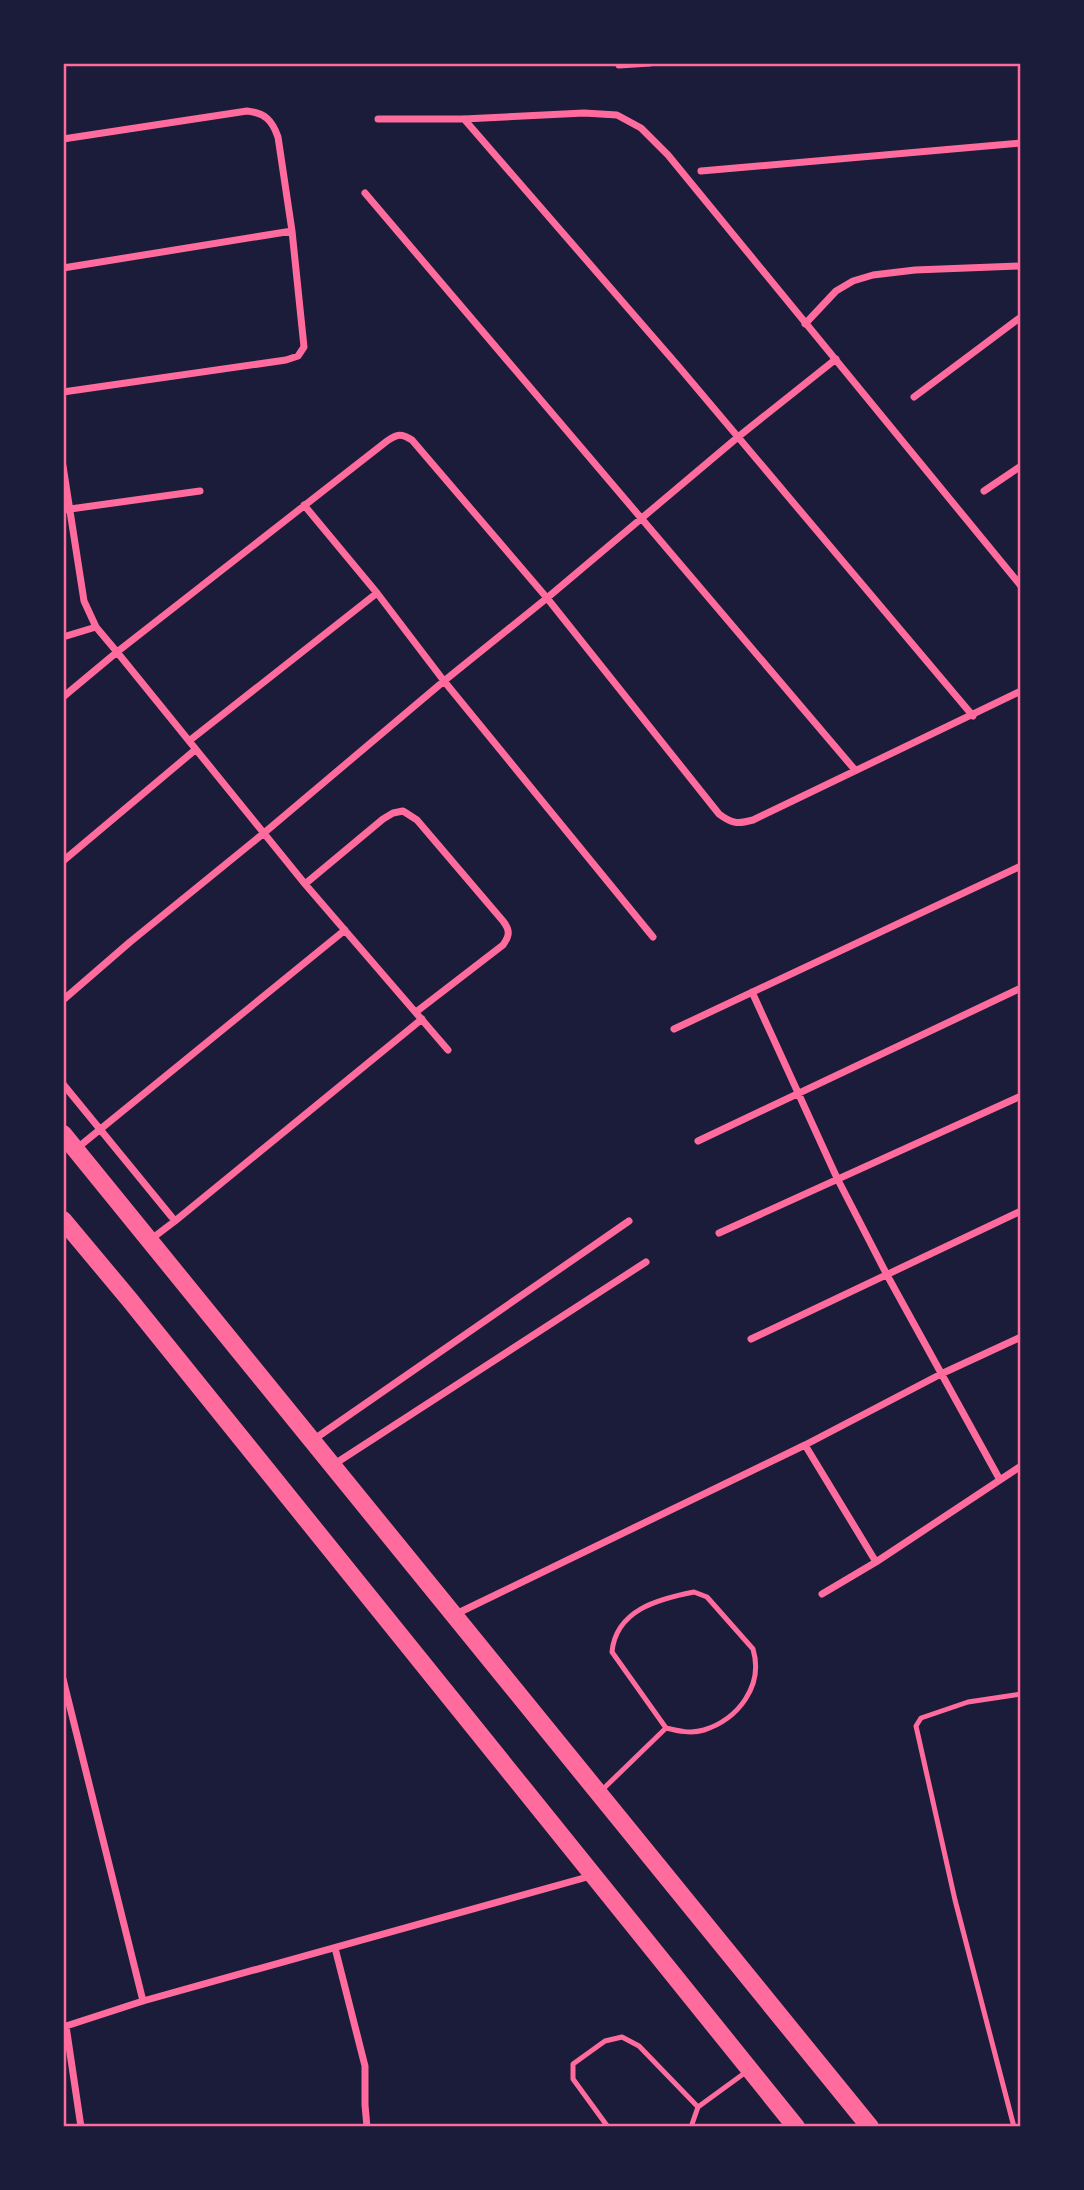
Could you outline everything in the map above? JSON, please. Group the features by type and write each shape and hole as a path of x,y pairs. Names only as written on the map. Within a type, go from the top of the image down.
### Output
{"main road":[{"path":"63,1134 870,2127"},
{"path":"63,1220 796,2127"}],"street":[{"path":"619,65 650,63"},
{"path":"63,139 247,111 267,116 278,137 292,231 304,347 298,356 286,360 63,392"},
{"path":"378,119 464,119 584,113 617,115 642,128 668,155 1021,586"},
{"path":"464,119 738,437 972,716"},
{"path":"701,170 1021,144"},
{"path":"365,193 855,770"},
{"path":"63,268 292,231"},
{"path":"805,324 836,291 853,281 873,275 915,270 1021,265"},
{"path":"914,397 1021,317"},
{"path":"63,1000 738,437 836,359"},
{"path":"63,697 304,505 387,441 403,434 412,440 547,598 719,814 730,823 741,824 753,820 1021,691"},
{"path":"63,466 66,510 84,600 96,627 305,884 449,1050"},
{"path":"984,491 1021,466"},
{"path":"66,510 200,491"},
{"path":"304,505 653,937"},
{"path":"188,741 377,593"},
{"path":"63,637 96,627"},
{"path":"63,861 195,750"},
{"path":"305,884 383,819 402,811 417,820 509,928 509,936 503,945 416,1012"},
{"path":"674,1029 1021,866"},
{"path":"75,1149 345,930"},
{"path":"698,1141 1021,988"},
{"path":"752,992 837,1178 1000,1480"},
{"path":"149,1240 176,1221 422,1019"},
{"path":"63,1084 176,1221"},
{"path":"719,1233 1021,1096"},
{"path":"751,1339 1021,1212"},
{"path":"312,1440 629,1221"},
{"path":"332,1465 646,1262"},
{"path":"454,1614 805,1445 941,1374 1021,1337"},
{"path":"805,1445 876,1562"},
{"path":"822,1594 876,1562 1021,1466"},
{"path":"63,1679 143,2001"},
{"path":"81,2127 64,2027 143,2001 593,1875"},
{"path":"335,1948 365,2066 367,2127"}],"lane":[{"path":"694,1592 707,1597 752,1650 755,1673 750,1695 720,1723 702,1731 685,1732 666,1728 612,1652 613,1638 621,1625 655,1601 694,1592"},
{"path":"1014,2127 955,1900 916,1726 921,1718 968,1702 1021,1695"},
{"path":"598,1793 666,1728"},
{"path":"608,2127 573,2079 573,2064 605,2042 622,2037 639,2046 698,2107"},
{"path":"691,2127 698,2107 749,2070"}]}
